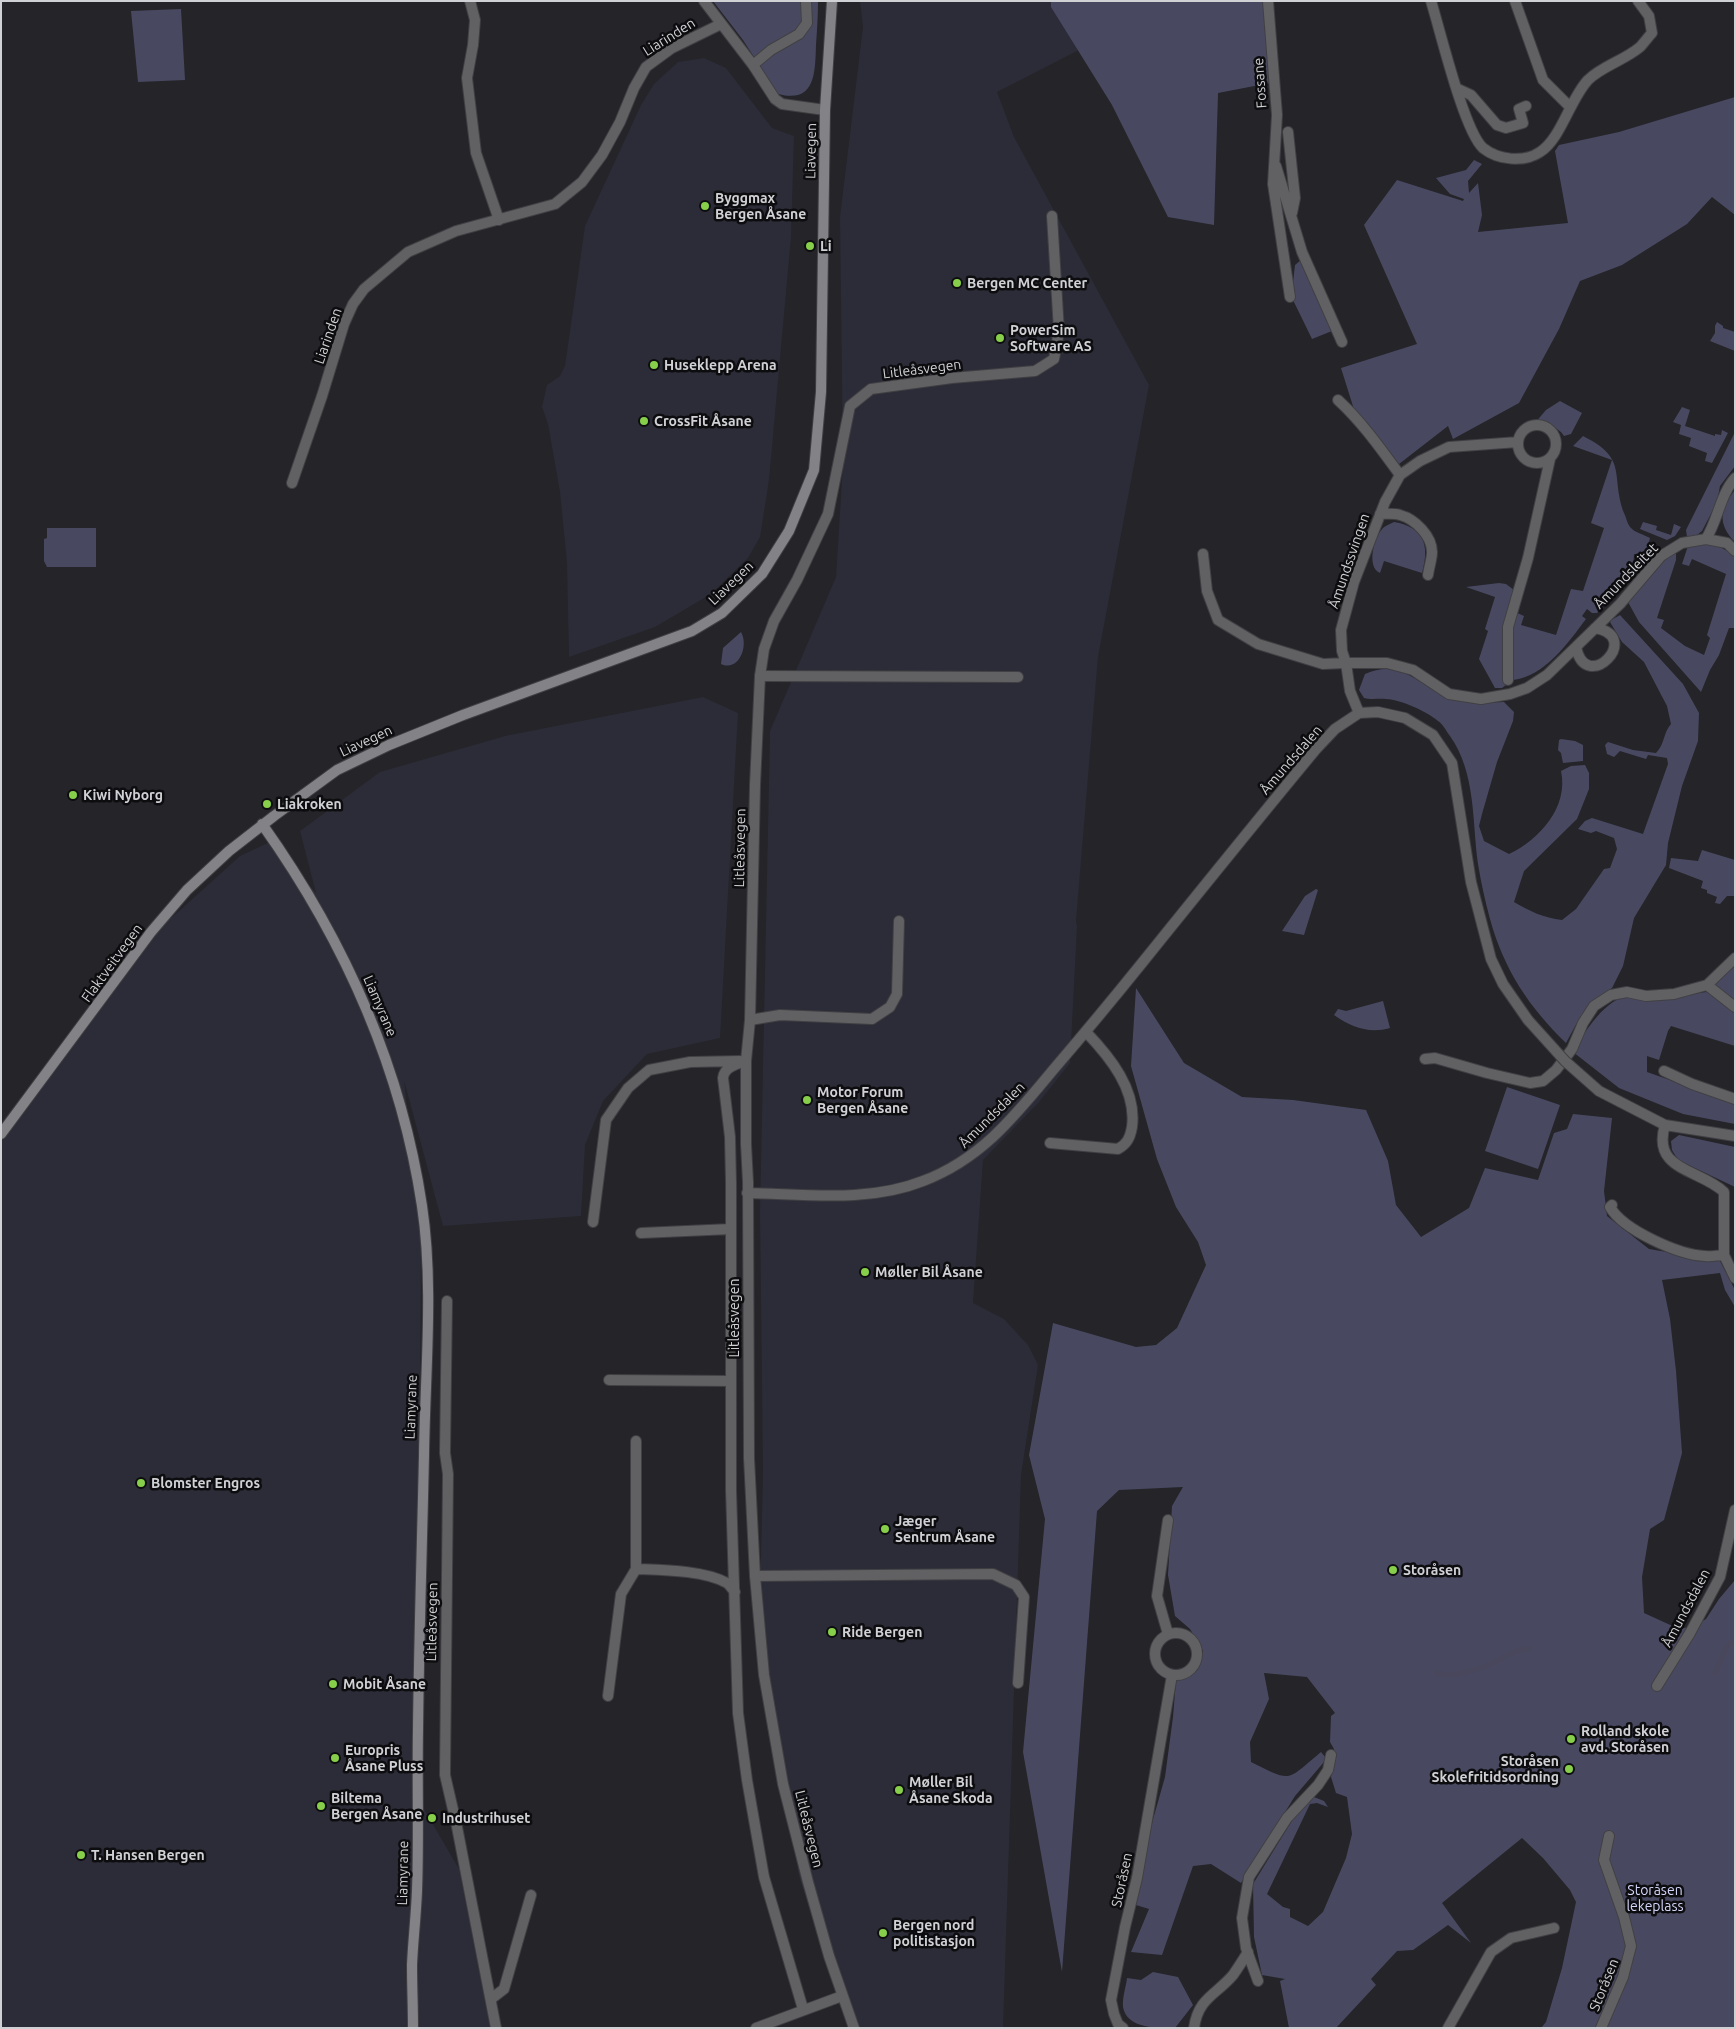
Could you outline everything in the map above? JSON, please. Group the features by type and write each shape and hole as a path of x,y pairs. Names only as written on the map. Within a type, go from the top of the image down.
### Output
{"main road":[{"name":"Liavegen","path":"262,824 337,770 389,744 692,631 722,613 762,574 789,531 814,470 821,392 825,110 832,1"},
{"name":"Flaktveitvegen","path":"1,1134 151,932 187,890 229,851 262,824"},
{"name":"Liamyrane","path":"262,824 290,863 314,902 350,970 395,1084 410,1144 422,1206 426,1239 427,1364 418,1726 417,1891 412,1965 413,2028"}],"street":[{"path":"470,1 475,20 467,78 476,153 499,220"},
{"path":"704,1 767,88 782,104 825,110"},
{"path":"752,65 771,50 799,34 806,23 806,1"},
{"name":"Fossane","path":"1268,1 1277,115 1273,184 1290,297"},
{"path":"1431,1 1469,124 1482,147 1500,158 1521,158 1540,152 1554,138 1578,92 1590,78 1640,47 1652,33 1649,16 1638,1"},
{"path":"1515,1 1543,80 1570,107"},
{"name":"Liarinden","path":"292,483 344,324 353,304 364,289 408,252 456,231 555,204 582,182 602,155 646,67 672,48 720,24"},
{"path":"1458,88 1471,95 1497,125 1506,128 1523,123 1519,109 1526,106"},
{"name":"Fossane","path":"1288,132 1295,198 1292,216"},
{"name":"Fossane","path":"1275,163 1302,252 1342,342"},
{"name":"Litleåsvegen","path":"854,2028 842,1996 808,1882 783,1784 764,1675 755,1576 749,1448 746,1061 750,1020 755,785 760,676 764,649 774,621 797,580 828,514 850,406 871,389 952,378 1035,371 1054,359 1059,331 1052,216"},
{"path":"1338,400 1376,443 1400,475"},
{"path":"1508,680 1508,627 1528,558 1550,459 1555,452 1556,441 1551,430 1546,427 1534,425 1523,431 1518,442 1519,449 1526,460 1538,463 1550,459"},
{"name":"Åmundssvingen","path":"1346,664 1342,651 1341,630 1354,582 1380,514 1400,475 1420,461 1449,447 1518,442"},
{"path":"1706,540 1714,527 1720,504 1729,484 1735,478"},
{"path":"1380,514 1401,515 1420,527 1431,546 1432,552 1428,575"},
{"name":"Åmundsleitet","path":"1346,664 1387,663 1413,670 1449,694 1481,699 1510,694 1527,688 1547,674 1620,604 1660,556 1682,543 1706,540 1727,543 1735,551"},
{"path":"1203,554 1207,591 1212,609 1218,620 1258,644 1323,664 1346,664 1350,691 1359,713 1378,712 1405,718 1433,735 1452,763 1471,882 1491,959 1503,984 1528,1020 1565,1061 1599,1091 1665,1125 1735,1136"},
{"name":"Åmundsleitet","path":"1576,647 1580,658 1591,665 1603,664 1608,660 1614,649 1613,642 1607,632 1595,628"},
{"path":"760,676 1018,677"},
{"name":"Åmundsdalen","path":"747,1193 861,1194 899,1190 961,1164 982,1148 1016,1115 1086,1032 1317,748 1336,729 1359,713"},
{"path":"750,1020 780,1015 872,1019 890,1007 897,994 899,921"},
{"path":"1425,1059 1435,1058 1530,1083 1543,1081 1556,1070 1572,1049 1583,1023 1594,1006 1611,996 1627,992 1646,996 1674,994 1707,986 1735,958"},
{"path":"1707,986 1735,1007"},
{"path":"1050,1143 1118,1149 1126,1144 1130,1136 1133,1116 1128,1091 1104,1051 1086,1032"},
{"path":"593,1222 606,1120 628,1088 649,1070 690,1062 746,1061"},
{"name":"Litleåsvegen","path":"746,1061 728,1069 723,1074 730,1136 731,1490 738,1713 747,1780 764,1877 803,2009"},
{"path":"1664,1071 1692,1084 1735,1099"},
{"path":"1665,1125 1662,1135 1664,1149 1669,1160 1678,1167 1714,1183 1724,1192 1724,1255 1735,1278"},
{"path":"1612,1205 1610,1207 1615,1215 1633,1230 1677,1249 1704,1256 1724,1255"},
{"path":"641,1233 730,1229"},
{"name":"Litleåsvegen","path":"447,1302 445,1454 448,1484 444,1775 457,1827 492,1999 496,2028"},
{"path":"609,1380 731,1381"},
{"path":"608,1696 621,1594 636,1569 636,1441"},
{"name":"Åmundsdalen","path":"1657,1686 1690,1633 1720,1577 1735,1510"},
{"path":"1168,1520 1157,1596 1168,1634"},
{"path":"636,1569 678,1571 705,1576 728,1583 735,1592"},
{"path":"755,1576 993,1574 1016,1585 1024,1597 1018,1682"},
{"path":"1168,1634 1182,1634 1193,1642 1196,1656 1191,1668 1179,1675 1172,1675 1160,1668 1154,1656 1158,1643 1168,1634"},
{"name":"Storåsen","path":"1123,2028 1118,2024 1114,2014 1112,2000 1125,1927 1137,1878 1172,1675"},
{"path":"1258,1981 1248,1952 1242,1918 1249,1877 1287,1818 1318,1785 1328,1770 1331,1755"},
{"name":"Storåsen","path":"1601,2028 1623,1977 1631,1946 1624,1917 1604,1860 1610,1836"},
{"path":"492,1999 504,1989 531,1895"},
{"path":"1448,2028 1490,1952 1510,1938 1554,1928"},
{"path":"1194,2028 1197,2013 1201,2006 1233,1975 1248,1952"},
{"path":"756,2028 842,1996"}],"shaded area":[{"path":"860,1 1075,1 1083,48 997,92 1014,137 1149,385 1098,657 1076,921 1070,1063 1039,1102 983,1160 973,1303 1004,1319 1028,1345 1038,1365 1021,1475 1003,2028 848,2028 799,1876 759,1644 763,1472 760,1211 770,731 836,577 843,464 840,217 863,27"},
{"path":"704,58 726,68 772,128 794,136 791,237 769,480 760,537 748,558 711,594 655,627 569,657 567,563 560,492 548,424 542,407 547,385 560,376 565,366 585,226 641,105 654,84 678,62"},
{"path":"703,697 738,713 720,1038 647,1054 603,1101 585,1145 581,1216 443,1226 404,1080 421,1244 419,1580 424,1809 459,1869 490,2028 1,2028 1,1142 136,947 240,856 272,841 316,893 300,831 380,772 505,736"}],"green space":[{"path":"713,1 818,1 814,75 806,90 791,96 778,94 743,40"},
{"path":"1051,1 1269,1 1275,82 1218,93 1214,225 1168,217 1112,105 1051,7"},
{"path":"181,9 185,80 138,82 131,11"},
{"path":"1735,97 1735,215 1712,197 1687,224 1622,265 1580,281 1559,329 1519,403 1453,439 1448,426 1399,464 1357,419 1341,368 1417,344 1364,225 1397,180 1463,201 1464,199 1450,194 1436,178 1466,170 1474,160 1482,164 1468,181 1469,193 1478,183 1482,215 1478,232 1568,223 1555,151 1559,145 1619,132"},
{"path":"1301,260 1332,331 1312,339 1293,300 1292,291 1295,265"},
{"path":"1717,322 1723,328 1735,332 1735,351 1710,341 1715,333"},
{"path":"1560,401 1582,413 1571,434 1564,436 1551,426 1534,424 1546,410"},
{"path":"1682,407 1690,410 1685,426 1715,436 1715,434 1721,435 1722,430 1728,433 1712,463 1705,461 1707,453 1689,446 1691,438 1679,434 1681,425 1673,422"},
{"path":"1735,432 1735,466 1720,486 1717,502 1702,531 1697,535 1687,537 1686,530"},
{"path":"1583,436 1607,452 1612,460 1573,446"},
{"path":"1612,460 1616,468 1620,499 1628,524 1634,531 1650,538 1645,557 1634,554 1633,570 1627,579 1597,613 1592,613 1587,609 1582,616 1586,619 1555,657 1535,672 1513,680 1512,621 1515,612 1524,616 1521,625 1556,635 1571,589 1583,591 1604,528 1591,523"},
{"path":"1735,490 1735,542 1725,529 1723,516 1726,503"},
{"path":"1394,522 1412,528 1422,539 1425,546 1425,554 1422,573 1384,561 1380,573 1373,565 1372,558 1377,538 1383,528"},
{"path":"1643,522 1657,526 1656,530 1671,535 1674,524 1681,527 1675,536 1667,540 1640,529"},
{"path":"47,528 96,528 96,567 47,567 44,561 44,539 47,538"},
{"path":"1714,544 1735,555 1735,628 1729,628 1719,655 1710,670 1701,692 1639,622 1628,602 1668,556 1676,551 1676,560 1657,618 1664,620 1661,628 1685,646 1704,655 1710,638 1707,635 1726,574 1692,559 1689,566 1682,564 1688,546"},
{"path":"1499,583 1506,584 1514,590 1506,685 1502,688 1495,688 1479,659 1488,631 1485,629 1495,597 1466,587"},
{"path":"1620,615 1683,684 1699,713 1698,741 1682,786 1668,843 1666,865 1634,918 1623,966 1612,988 1597,998 1579,1019 1566,1043 1540,1016 1519,987 1496,937 1486,905 1479,871 1469,781 1458,750 1450,736 1441,724 1427,713 1399,701 1364,698 1359,690 1365,674 1391,669 1412,677 1445,696 1463,702 1504,702 1514,712 1513,721 1497,762 1479,826 1484,841 1509,854 1531,840 1549,821 1560,797 1561,771 1571,766 1585,765 1589,773 1589,789 1577,819 1524,871 1514,902 1537,914 1562,920 1576,909 1604,869 1610,868 1617,849 1614,838 1596,831 1591,833 1578,829 1585,821 1592,818 1643,834 1668,764 1667,758 1648,755 1646,759 1620,751 1614,757 1607,754 1605,745 1608,742 1633,750 1656,753 1671,724 1667,706 1644,662 1622,642 1610,622"},
{"path":"741,632 744,644 741,656 733,664 721,664 723,648"},
{"path":"1559,740 1575,741 1583,745 1583,761 1563,763 1561,753 1558,750"},
{"path":"1702,850 1735,860 1735,896 1727,896 1720,904 1715,903 1717,897 1701,888 1703,881 1669,868 1671,858 1698,861"},
{"path":"1316,889 1318,890 1304,935 1282,931 1305,896"},
{"path":"1735,958 1735,1002 1707,985"},
{"name":"Storåsen lekeplass","path":"1136,988 1184,1063 1242,1097 1293,1100 1366,1110 1388,1161 1396,1205 1421,1237 1469,1208 1485,1168 1538,1180 1554,1133 1567,1129 1573,1114 1612,1118 1604,1191 1607,1216 1649,1249 1720,1261 1735,1290 1735,1307 1725,1290 1720,1273 1662,1280 1670,1319 1682,1453 1664,1520 1650,1529 1642,1577 1644,1613 1679,1629 1694,1626 1706,1619 1719,1599 1735,1580 1735,2028 1541,2028 1546,2022 1562,1968 1576,1902 1570,1890 1543,1858 1522,1838 1442,1903 1471,1943 1448,1925 1413,1950 1397,1951 1371,1979 1376,1985 1336,2028 1289,2028 1280,1981 1285,1979 1262,1975 1254,1937 1253,1884 1301,1806 1314,1797 1324,1801 1328,1807 1317,1803 1310,1804 1267,1894 1283,1907 1290,1909 1290,1917 1308,1926 1323,1912 1346,1858 1352,1834 1347,1797 1336,1793 1331,1777 1334,1749 1330,1742 1331,1716 1335,1713 1307,1677 1264,1673 1269,1699 1250,1742 1251,1762 1282,1776 1289,1776 1301,1769 1321,1752 1326,1758 1324,1762 1295,1796 1241,1883 1211,1864 1193,1866 1162,1955 1131,1952 1149,1909 1136,1905 1150,1830 1165,1777 1176,1680 1196,1669 1203,1651 1190,1629 1175,1616 1168,1575 1172,1506 1183,1487 1119,1490 1097,1511 1062,1972 1023,1752 1045,1519 1029,1455 1053,1323 1136,1347 1156,1345 1177,1328 1206,1265 1198,1242 1176,1207 1157,1159 1131,1066"},
{"path":"1707,992 1735,1011 1735,1046 1671,1026 1659,1060 1647,1056 1647,1072 1735,1103 1735,1124 1683,1114 1619,1088 1573,1052 1597,1017 1613,1002 1631,996 1665,1000"},
{"path":"1383,1001 1390,1028 1368,1030 1347,1023 1334,1015 1338,1009 1346,1011"},
{"path":"1507,1087 1560,1105 1538,1169 1485,1151"},
{"path":"1679,1135 1735,1147 1735,1187 1678,1160 1672,1150 1671,1141"},
{"path":"1153,1972 1178,1977 1193,2005 1175,2028 1144,2026 1136,2023 1130,2020 1123,2007 1127,1978 1141,1980"}],"waterway":[{"path":"1715,1673 1727,1646 1735,1641"},
{"path":"1437,1673 1451,1675 1473,1671 1515,1652 1529,1649"}],"place":[{"name":"Byggmax Bergen Åsane","path":"705,206"},
{"name":"Li","path":"810,246"},
{"name":"Bergen MC Center","path":"957,283"},
{"name":"PowerSim Software AS","path":"1000,338"},
{"name":"Huseklepp Arena","path":"654,365"},
{"name":"CrossFit Åsane","path":"644,421"},
{"name":"Kiwi Nyborg","path":"73,795"},
{"name":"Liakroken","path":"267,804"},
{"name":"Motor Forum Bergen Åsane","path":"807,1100"},
{"name":"Møller Bil Åsane","path":"865,1272"},
{"name":"Blomster Engros","path":"141,1483"},
{"name":"Jæger Sentrum Åsane","path":"885,1529"},
{"name":"Storåsen","path":"1393,1570"},
{"name":"Ride Bergen","path":"832,1632"},
{"name":"Mobit Åsane","path":"333,1684"},
{"name":"Rolland skole avd. Storåsen","path":"1571,1739"},
{"name":"Europris Åsane Pluss","path":"335,1758"},
{"name":"Storåsen Skolefritidsordning","path":"1569,1769"},
{"name":"Møller Bil Åsane Skoda","path":"899,1790"},
{"name":"Biltema Bergen Åsane","path":"321,1806"},
{"name":"Industrihuset","path":"432,1818"},
{"name":"T. Hansen Bergen","path":"81,1855"},
{"name":"Bergen nord politistasjon","path":"883,1933"}]}
